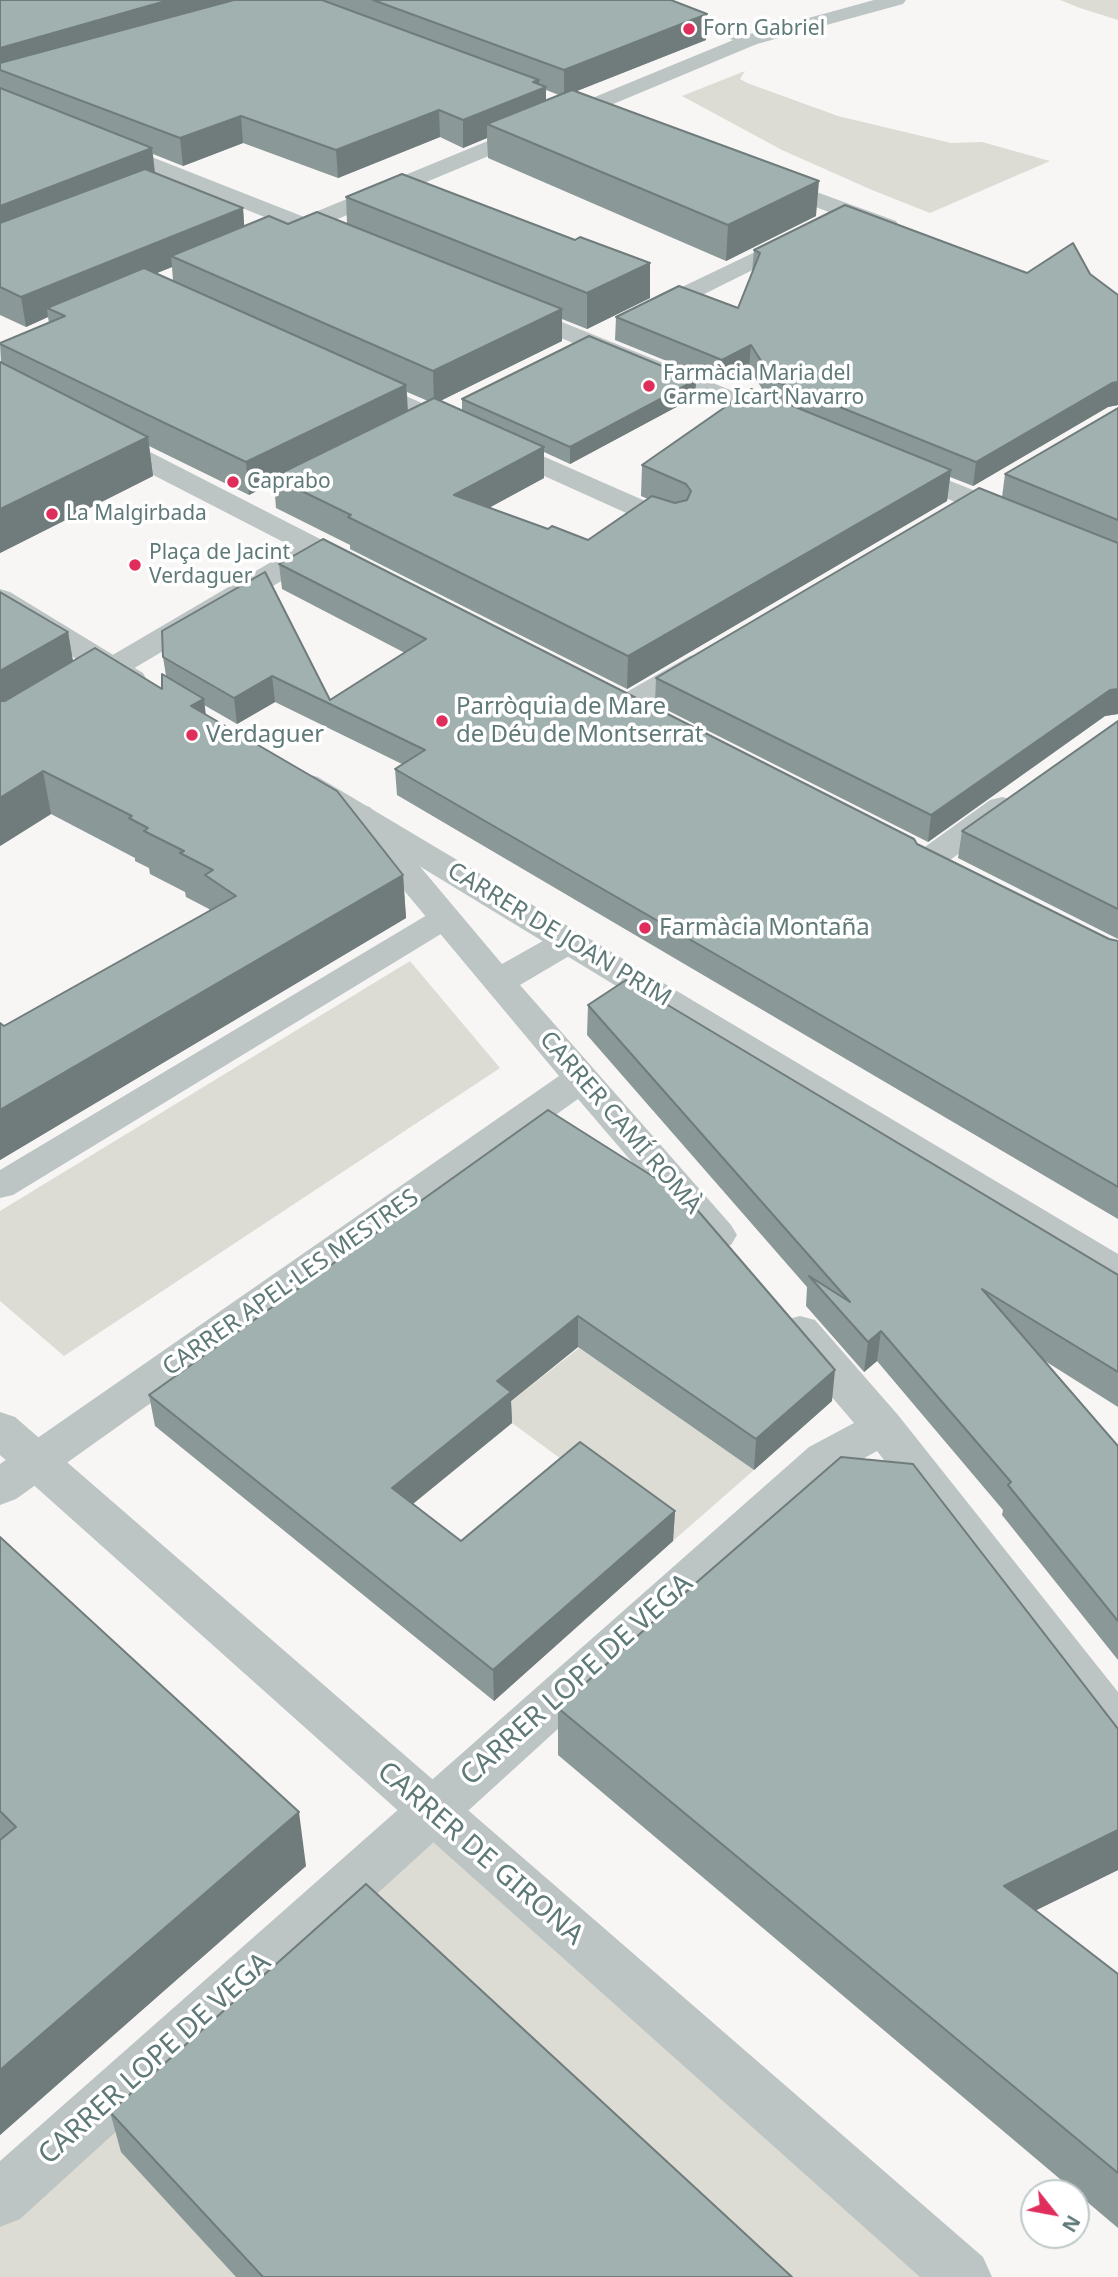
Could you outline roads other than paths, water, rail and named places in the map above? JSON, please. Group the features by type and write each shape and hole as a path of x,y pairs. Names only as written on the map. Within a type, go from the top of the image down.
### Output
{"street":[{"path":"647,0 750,40"},
{"path":"253,246 750,40 896,0"},
{"path":"555,102 606,120"},
{"path":"91,139 366,250"},
{"path":"746,173 910,235"},
{"path":"155,185 181,175"},
{"path":"566,353 850,212"},
{"path":"491,301 809,432"},
{"path":"336,373 674,524"},
{"path":"82,427 255,505 316,548 391,586"},
{"path":"873,458 1041,527"},
{"path":"0,734 316,548"},
{"path":"0,598 155,693"},
{"path":"663,724 615,699 724,649"},
{"name":"CARRER DE JOAN PRIM","path":"277,766 1118,1273"},
{"path":"963,878 915,854 1028,789"},
{"name":"CARRER CAMÍ ROMÀ","path":"358,814 443,919 746,1269"},
{"path":"0,1186 443,919"},
{"path":"498,982 569,941"},
{"name":"CARRER APEL·LES MESTRES","path":"0,1487 582,1079"},
{"path":"774,1301 883,1427 1118,1728"},
{"name":"CARRER LOPE DE VEGA","path":"0,2199 825,1459 883,1427"},
{"name":"CARRER DE GIRONA","path":"0,1429 962,2277"}],"place":[{"name":"Forn Gabriel","path":"689,29"},
{"name":"Farmàcia Maria del Carme Icart Navarro","path":"649,386"},
{"name":"Caprabo","path":"233,482"},
{"name":"La Malgirbada","path":"52,514"},
{"name":"Plaça de Jacint Verdaguer","path":"135,565"},
{"name":"Parròquia de Mare de Déu de Montserrat","path":"442,721"},
{"name":"Verdaguer","path":"192,735"},
{"name":"Farmàcia Montaña","path":"645,928"}]}
